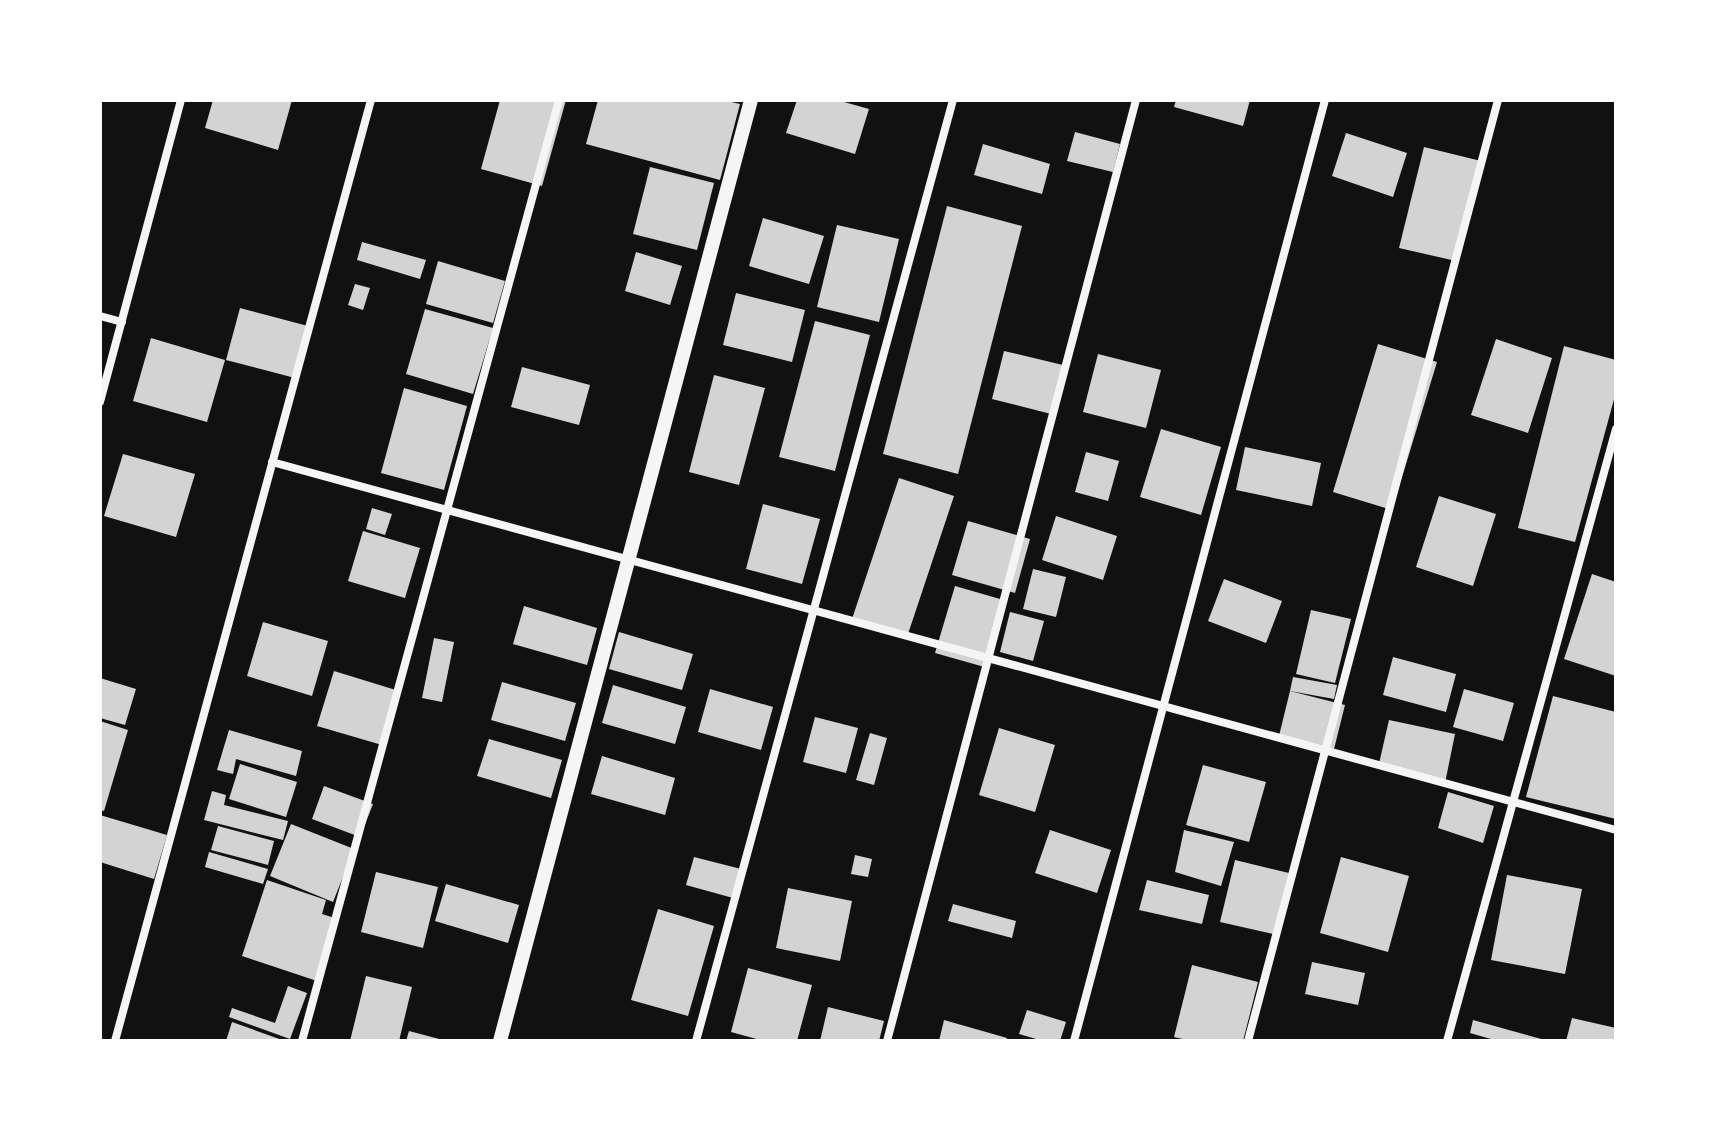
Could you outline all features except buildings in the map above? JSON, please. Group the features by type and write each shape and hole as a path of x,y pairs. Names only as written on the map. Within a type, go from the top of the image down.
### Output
{"street":[{"path":"100,402 181,100"},
{"path":"115,1041 371,100"},
{"path":"302,1041 559,100"},
{"path":"500,1041 751,100"},
{"path":"696,1041 953,100"},
{"path":"887,1041 1136,100"},
{"path":"1074,1041 1325,100"},
{"path":"1248,1041 1498,100"},
{"path":"100,316 122,322"},
{"path":"1447,1041 1616,429"},
{"path":"272,462 1616,830"}]}
